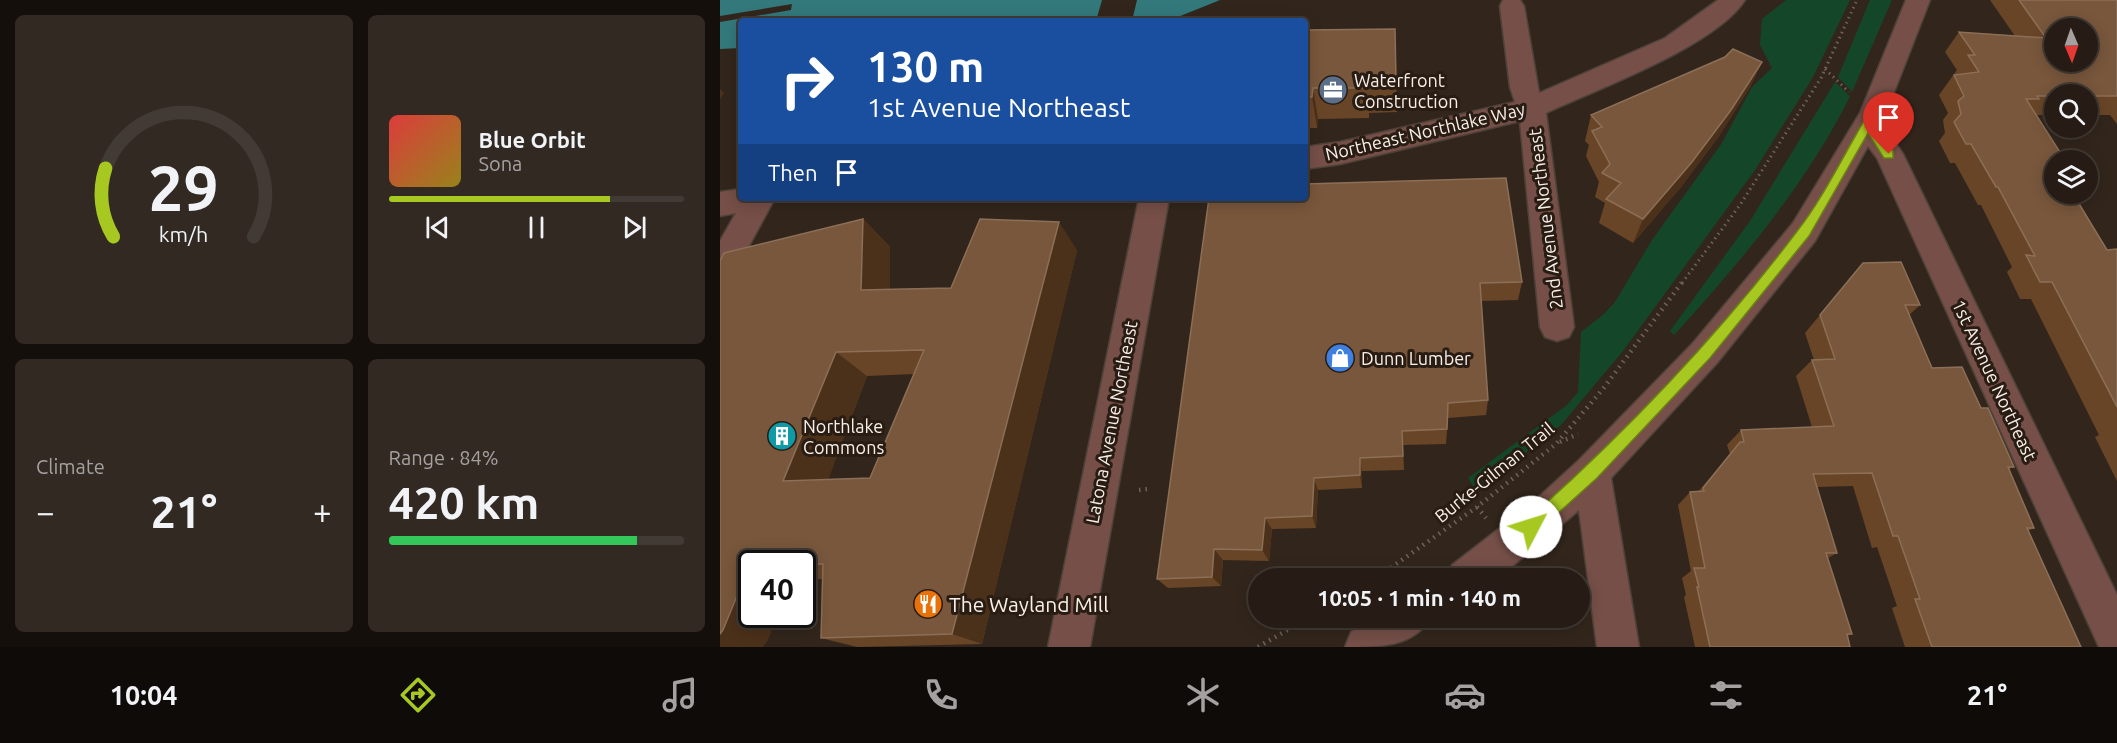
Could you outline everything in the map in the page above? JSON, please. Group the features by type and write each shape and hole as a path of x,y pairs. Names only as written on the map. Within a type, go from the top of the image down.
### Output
{"street":[{"name":"Northeast Northlake Way","path":"1308,158 1340,153 1531,108 1674,44 1716,15 1733,0"},
{"path":"1480,568 1545,516 1592,472 1705,354 1804,232 1918,0"},
{"name":"2nd Avenue Northeast","path":"1512,6 1523,87 1531,108 1557,327"},
{"name":"1st Avenue Northeast","path":"1862,111 1889,154 2117,640"},
{"path":"720,204 738,201"},
{"path":"720,270 758,201"},
{"name":"Latona Avenue Northeast","path":"1069,647 1153,201"},
{"path":"1592,472 1618,647"},
{"path":"1366,647 1395,628"}],"path":[{"name":"Burke-Gilman Trail","path":"1391,568 1477,507 1556,444 1603,389 1740,205 1825,69 1857,0"},
{"path":"1825,69 1862,111"},
{"path":"1139,489 1148,489"},
{"path":"1477,507 1487,518"},
{"path":"1258,647 1291,628"}],"green space":[{"path":"1786,0 1850,0 1813,77 1755,170 1623,351 1561,425 1476,491 1468,478 1567,405 1578,392 1581,332 1615,302 1652,240 1722,143 1752,87 1772,68 1760,45 1762,19"},
{"path":"1870,0 1892,0 1852,92 1838,77"},
{"path":"1835,82 1850,96 1814,159 1771,221 1674,335 1670,331 1750,221"}],"water":[{"path":"720,0 1220,0 1175,18 738,18 738,48 720,49"}],"pier":[{"path":"1102,0 1137,0 1133,18 1097,18"},
{"path":"792,4 791,10 720,22 720,16"}],"building":[{"path":"2019,0 2117,0 2117,96 2098,96 2098,84 2044,84 2044,96 2037,96 2039,99 2026,99 2044,127 2044,138 2051,138 2059,150 2044,150 2044,204 2079,204 2107,250 2117,249 2117,407 2052,282 2040,282 2026,255 2035,256 1998,187 1971,144 1966,144 1954,122 1961,114 1958,101 1964,96 1954,75 1979,72 1968,55 1975,55 1959,32 2044,38 2044,72 2098,72 2098,18 2044,18 2044,35"},
{"path":"1395,29 1396,81 1367,82 1367,88 1313,88 1312,97 1308,97 1308,30"},
{"path":"1733,49 1762,62 1731,110 1692,162 1643,219 1606,199 1621,183 1602,173 1610,164 1592,131 1602,127 1591,115 1725,57"},
{"name":"Dunn Lumber","path":"1506,178 1522,282 1480,283 1488,400 1448,403 1447,429 1402,431 1403,456 1360,458 1360,475 1314,478 1312,516 1265,518 1262,550 1214,549 1212,577 1157,579 1209,201 1308,201 1308,184"},
{"name":"Northlake Commons","path":"863,219 861,290 951,288 980,219 1059,222 952,634 821,638 823,564 816,564 816,550 738,550 738,594 720,634 720,261 724,253","holes":["924,350 870,478 783,481 836,352"]},
{"path":"1901,262 1920,305 1905,305 1932,368 1962,367 1981,408 1988,408 2014,467 2008,467 2034,528 2027,528 2081,647 1932,647 1915,599 1920,599 1898,536 1893,536 1872,473 1813,474 1837,553 1826,553 1852,634 1847,634 1850,647 1710,647 1694,568 1705,568 1690,492 1704,491 1703,488 1740,442 1744,442 1741,430 1834,426 1812,360 1835,359 1820,315 1863,263"}],"place":[{"name":"Waterfront Construction","path":"1333,90"},
{"name":"Dunn Lumber","path":"1340,358"},
{"name":"Northlake Commons","path":"782,436"},
{"name":"The Wayland Mill","path":"928,604"}],"route":[{"path":"1531,527 1592,472 1705,354 1804,232 1868,124 1889,154"}]}
